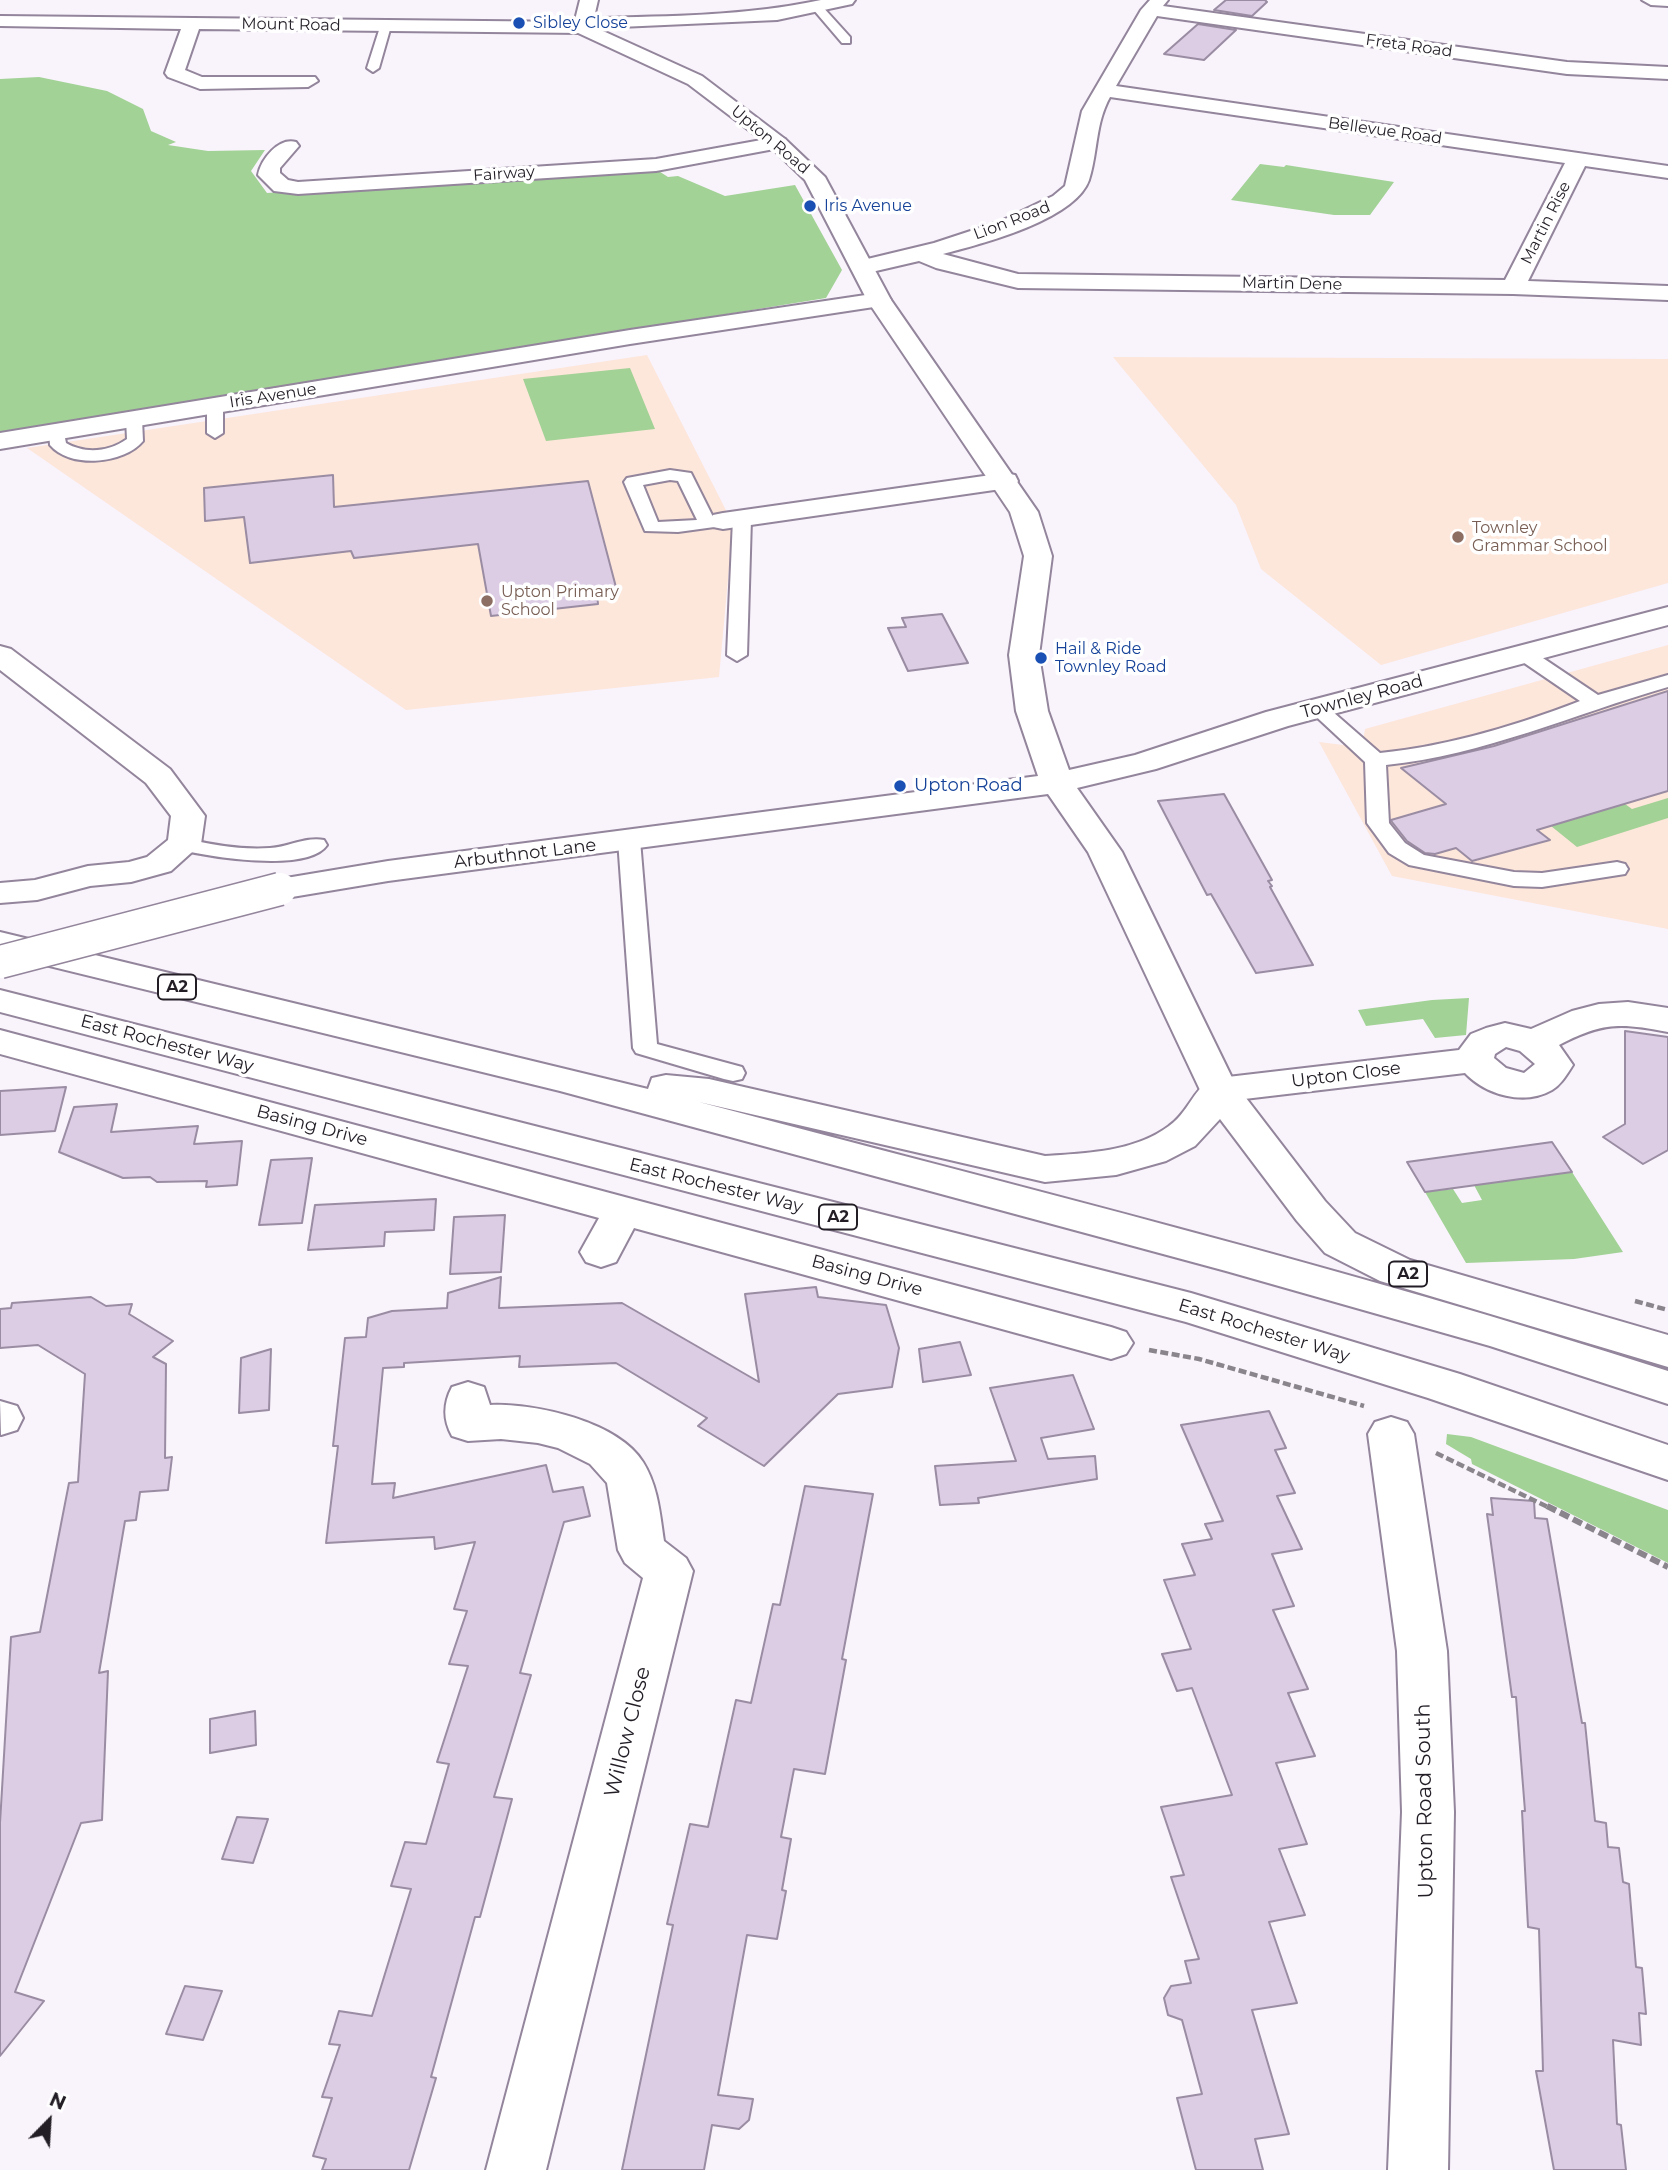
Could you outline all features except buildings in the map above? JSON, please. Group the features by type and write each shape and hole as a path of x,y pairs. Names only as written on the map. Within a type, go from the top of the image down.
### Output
{"main road":[{"path":"582,28 589,0"},
{"path":"582,28 595,23 717,20 792,8 817,7 846,0"},
{"path":"1651,0 1668,1"},
{"path":"0,8 19,3"},
{"name":"Freta Road","path":"1156,3 1567,68 1668,73"},
{"name":"Lion Road","path":"863,267 921,253 1028,217 1061,201 1078,181 1086,127 1103,90 1156,3"},
{"name":"Mount Road","path":"0,21 192,24 383,20 582,28"},
{"path":"192,24 175,73 200,83 308,81"},
{"name":"Upton Road","path":"582,28 695,80 778,143 814,177 879,300 1024,512 1038,556 1024,655 1032,711 1057,783 1105,852 1219,1090"},
{"name":"Bellevue Road","path":"1103,90 1668,172"},
{"name":"Fairway","path":"289,146 270,167 269,175 282,186 298,188 656,165 778,143"},
{"name":"Martin Rise","path":"1513,287 1578,159"},
{"name":"Martin Dene","path":"921,253 944,263 1018,281 1513,287 1668,293"},
{"name":"Iris Avenue","path":"0,441 630,337 879,300"},
{"path":"724,521 1005,481"},
{"name":"Townley Road","path":"1057,783 1145,762 1318,709 1668,616"},
{"path":"0,655 158,776 188,816 184,844 159,864 131,872 88,876 37,890 0,892"},
{"name":"Arbuthnot Lane","path":"0,962 280,889 388,871 1057,783"},
{"name":"A2","path":"0,943 563,1079 1266,1267 1501,1334 1668,1388"},
{"name":"East Rochester Way","path":"0,1001 1191,1308 1444,1386 1668,1463"},
{"name":"Upton Close","path":"1219,1090 1474,1060 1483,1071 1498,1081 1531,1086 1546,1078 1554,1065 1546,1050 1535,1042 1583,1017 1614,1012 1662,1016"},
{"name":"Basing Drive","path":"0,1042 1111,1343"},
{"name":"A2","path":"563,1079 709,1091 1045,1169 1086,1167 1133,1158 1180,1138 1198,1122 1219,1090 1311,1211 1340,1242 1395,1270 1668,1351"},
{"path":"601,1252 624,1209"},
{"name":"Willow Close","path":"468,1424 518,1424 562,1433 598,1446 618,1461 628,1477 642,1550 668,1571 516,2170"},
{"name":"Upton Road South","path":"1391,1434 1422,1651 1428,1812 1418,2170"}],"lane":[{"path":"817,7 846,40"},
{"path":"373,68 383,20"},
{"path":"215,405 215,433"},
{"path":"724,521 737,655"},
{"path":"1524,654 1595,702"},
{"path":"1375,760 1419,757 1668,681"},
{"path":"1318,709 1375,760 1378,823 1397,848 1417,860 1514,879 1542,880 1617,869"},
{"path":"629,840 645,1048 733,1073"},
{"path":"184,844 215,853 298,853 316,845"}],"path":[{"path":"1630,1300 1668,1310"},
{"path":"1111,1343 1199,1359 1373,1408 1391,1434 1472,1468 1668,1567"}],"shaded area":[{"name":"Upton Primary School","path":"647,355 733,524 719,677 406,710 27,448"},
{"name":"Townley Grammar School","path":"1113,357 1668,359 1668,583 1381,665 1261,569 1236,505"},
{"path":"1668,645 1668,929 1392,876 1319,742 1343,745 1363,740 1365,729"}],"green space":[{"path":"39,77 107,91 143,109 151,131 176,142 168,145 208,151 265,150 251,171 267,193 654,168 668,177 678,176 725,196 795,185 842,270 826,298 0,432 0,79"},
{"path":"1260,164 1286,165 1394,182 1370,215 1334,215 1231,200"},
{"path":"630,368 655,429 546,441 523,379"},
{"path":"1668,798 1668,818 1577,847 1551,826 1625,804 1632,809"},
{"path":"1469,998 1466,1035 1435,1038 1423,1019 1366,1026 1358,1010 1432,1000"},
{"path":"1572,1172 1623,1252 1574,1259 1466,1263 1425,1192 1453,1189 1462,1203 1482,1200 1474,1185"},
{"path":"1447,1434 1471,1437 1668,1510 1668,1563 1472,1464 1471,1459 1446,1444"}],"place":[{"name":"Sibley Close","path":"519,23"},
{"name":"Iris Avenue","path":"810,206"},
{"name":"Townley Grammar School","path":"1458,537"},
{"name":"Upton Primary School","path":"487,601"},
{"name":"Hail & Ride Townley Road","path":"1041,658"},
{"name":"Upton Road","path":"900,786"}]}
